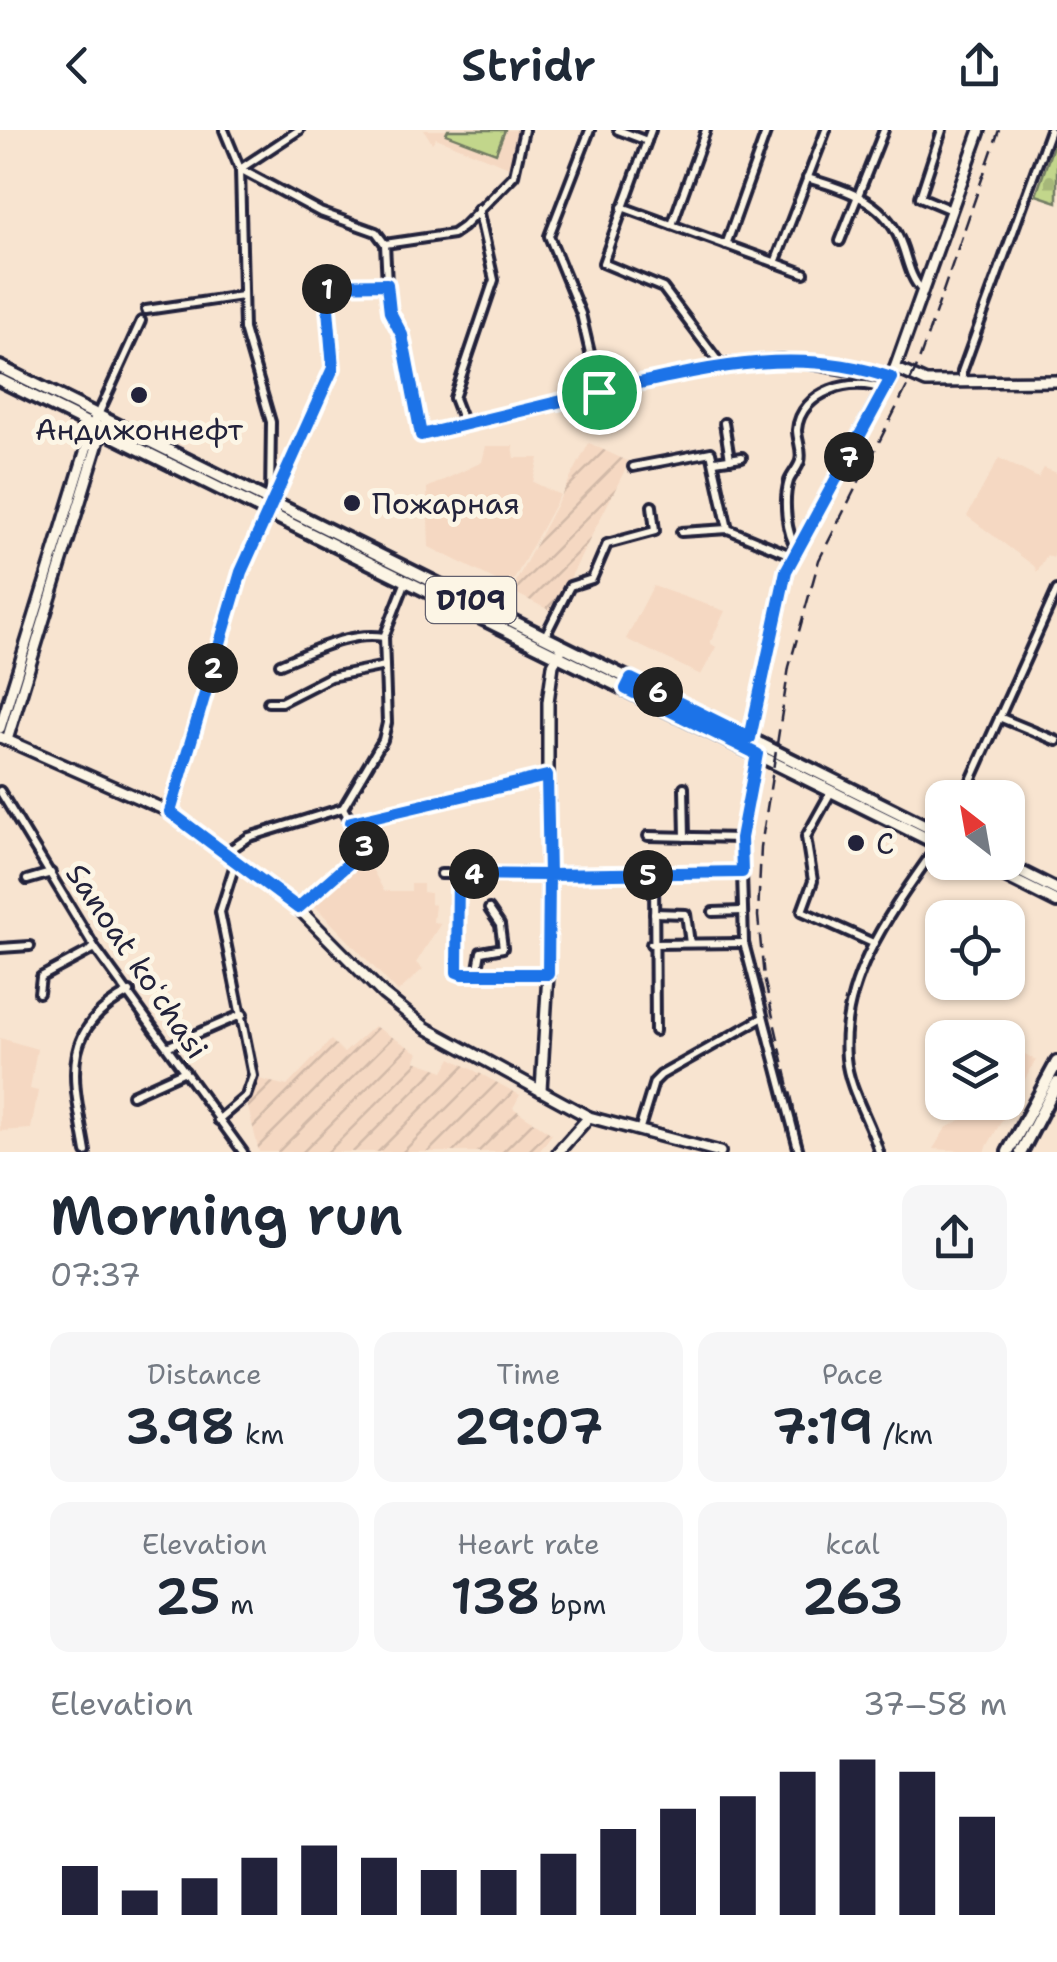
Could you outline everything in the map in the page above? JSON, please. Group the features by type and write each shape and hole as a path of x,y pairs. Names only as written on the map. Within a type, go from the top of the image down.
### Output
{"main road":[{"path":"750,738 773,620 795,552 893,373 980,130"},
{"name":"D109","path":"0,367 99,423"},
{"path":"893,373 926,382 1057,382"},
{"name":"D109","path":"0,380 99,423 326,534 628,684 757,754 925,832"},
{"path":"0,728 99,423"},
{"path":"99,423 4,738 170,812 298,908 414,1020 589,1117 720,1152"},
{"name":"D109","path":"341,542 406,581 545,636 561,651"},
{"path":"541,1090 548,974 548,702 552,665 561,651"},
{"name":"D109","path":"628,684 750,738 925,831"},
{"path":"1025,874 1057,890"},
{"path":"1013,880 1057,902"},
{"path":"1008,1152 1057,1062"},
{"path":"1020,1152 1057,1083"},
{"path":"558,1152 589,1117"}],"street":[{"path":"224,130 240,170 246,338 270,422 268,506"},
{"path":"240,170 299,130"},
{"path":"385,244 453,234 514,175 524,130"},
{"path":"590,130 549,236 567,271 584,324 599,392"},
{"path":"618,130 647,141"},
{"path":"650,130 603,262 663,288 721,365"},
{"path":"672,225 706,130"},
{"path":"726,246 767,130"},
{"path":"775,263 826,130"},
{"path":"840,241 855,199 862,194 884,130"},
{"path":"942,130 920,197 951,210"},
{"path":"962,383 962,372 1050,130"},
{"path":"240,170 320,212 376,232 385,244 390,312 402,335 421,435 721,365 782,360 893,373"},
{"path":"807,178 862,194 896,227 915,283 924,290"},
{"path":"622,207 804,273"},
{"path":"464,424 454,398 494,280 478,209"},
{"path":"170,812 241,572 333,368 326,285 387,284"},
{"path":"146,310 242,296"},
{"path":"99,423 141,321"},
{"path":"795,552 788,531 788,497 789,481 800,460 800,419 818,396 830,389 872,384 884,390"},
{"path":"724,423 730,459"},
{"path":"633,467 711,452 728,530"},
{"path":"715,461 742,457"},
{"path":"270,466 285,474"},
{"path":"545,636 570,586 592,579 607,544 656,531 652,506"},
{"path":"681,532 728,530 795,552"},
{"path":"218,1120 246,1096 252,1076 243,1014 220,912 232,856 249,837 343,808 383,740 388,724 384,638 406,581"},
{"path":"971,780 1057,590"},
{"path":"280,664 345,639 368,634 384,638"},
{"path":"268,702 281,702 330,677 385,666"},
{"path":"1000,717 1057,740"},
{"path":"757,754 741,838 744,943 762,1018 795,1124 799,1152"},
{"path":"351,822 547,776"},
{"path":"684,787 685,837"},
{"name":"Sanoat koʻchasi","path":"0,791 95,948 243,1152"},
{"path":"832,791 806,837 813,881 802,910 874,943"},
{"path":"298,908 364,850 343,808"},
{"path":"648,836 741,838"},
{"path":"879,1152 852,1084 846,1056 852,1008 874,943 925,866"},
{"path":"441,874 742,872"},
{"path":"27,880 51,873"},
{"path":"458,874 457,972 548,974"},
{"path":"654,875 651,944 655,1031"},
{"path":"477,974 482,952 503,948 500,925 489,909"},
{"path":"712,912 742,912"},
{"path":"654,913 686,914 690,944"},
{"path":"651,944 744,943"},
{"path":"0,948 30,946"},
{"path":"39,993 41,977 95,948"},
{"path":"86,1152 74,1068 78,1038 97,1011 130,992"},
{"path":"169,1046 243,1014"},
{"path":"639,1130 654,1082 661,1075 762,1018"},
{"path":"132,1095 185,1071"}],"shaded area":[{"path":"424,130 521,130 509,167 436,138 432,143"},
{"path":"589,443 629,462 553,612 511,591"},
{"path":"486,446 513,446 515,458 539,458 533,482 560,495 510,587 429,547 427,488 482,462"},
{"path":"999,458 1038,478 1044,468 1057,473 1057,550 1053,558 1047,555 1037,572 967,516"},
{"path":"653,586 725,611 710,643 716,647 701,675 626,639"},
{"path":"356,860 362,872 371,867 384,891 411,891 411,884 423,884 423,892 430,893 430,904 435,905 433,922 441,923 416,963 423,969 398,992 310,901"},
{"path":"374,1026 419,1053 415,1061 444,1071 451,1058 520,1095 513,1108 552,1134 539,1152 259,1152 247,1103 259,1079 287,1086 331,1040 344,1053"},
{"path":"0,1038 37,1049 30,1089 38,1091 31,1129 0,1131"},
{"path":"1025,1054 1036,1060 1025,1079"},
{"path":"960,1120 1002,1120 984,1152 933,1149 946,1128"}],"green space":[{"path":"448,130 505,130 496,153 446,134"},
{"path":"1057,134 1057,202 1036,195"}],"railway":[{"path":"804,1152 764,978 758,916 761,847 789,667 819,560 916,369 999,130"}],"place":[{"name":"Андижоннефт","path":"139,395"},
{"name":"Пожарная","path":"352,503"},
{"name":"С","path":"856,843"}],"route":[{"path":"599,392 421,435 402,335 390,312 387,284 326,285 333,368 241,572 170,812 298,908 364,850 351,822 547,776 549,875 458,874 457,972 462,974 548,974 549,875 742,872 741,838 757,754 626,689 631,679 750,738 786,571 891,378 782,360 721,365 599,392"}]}
